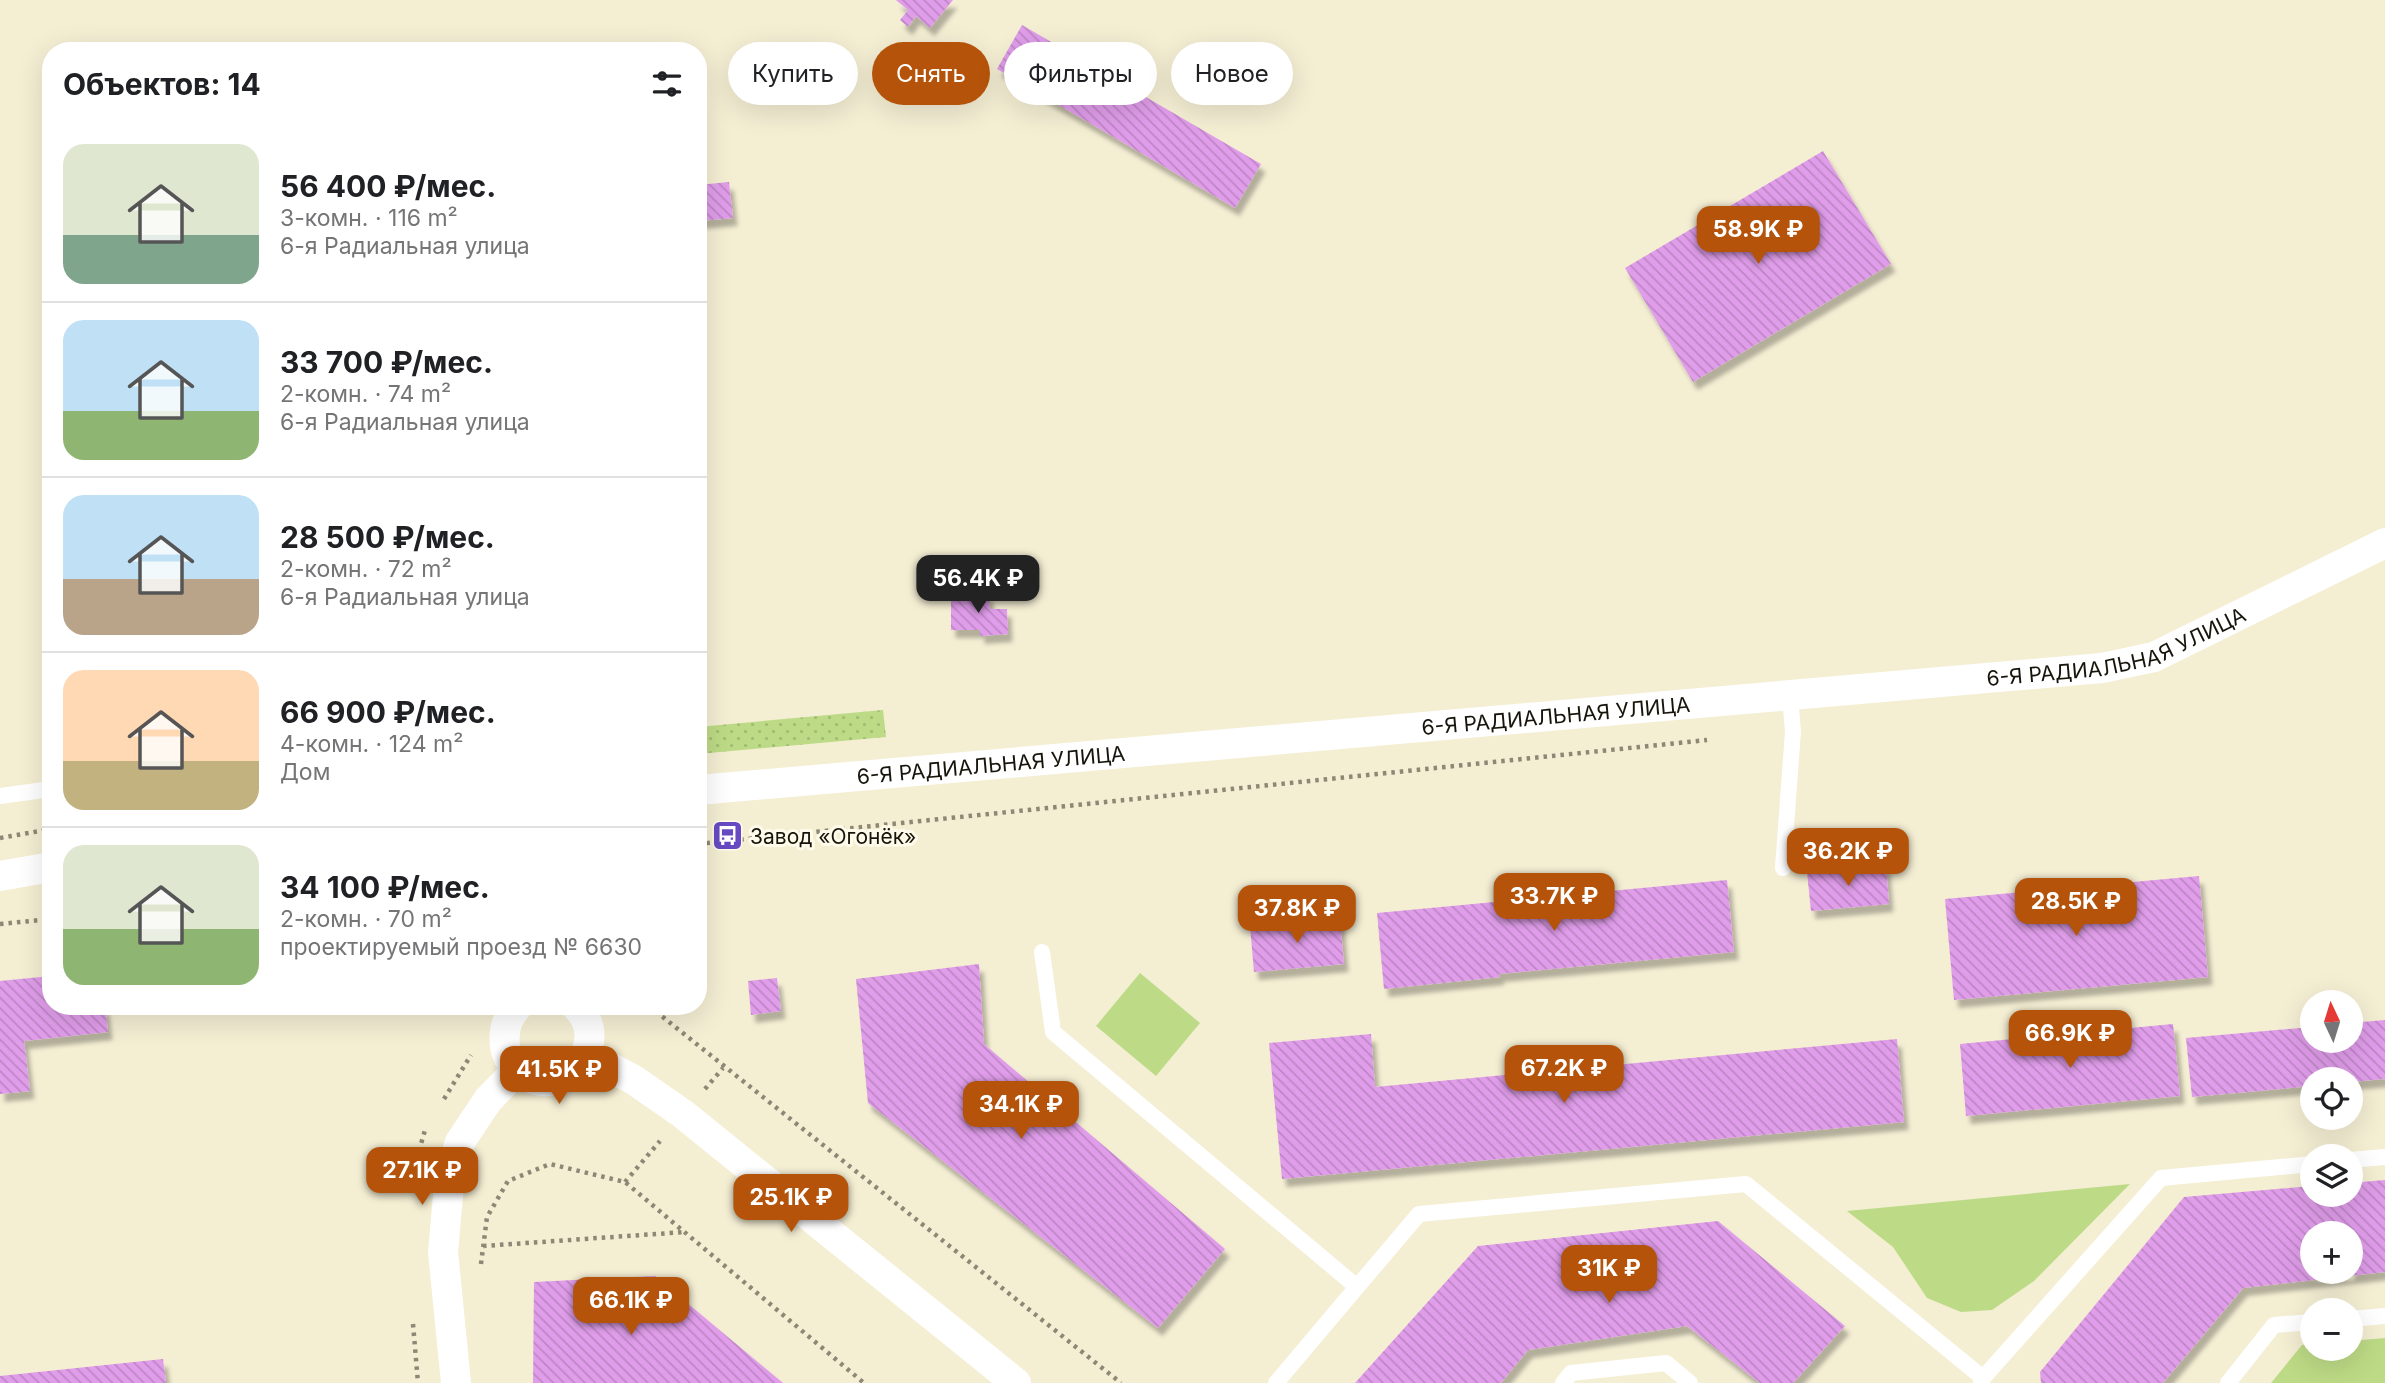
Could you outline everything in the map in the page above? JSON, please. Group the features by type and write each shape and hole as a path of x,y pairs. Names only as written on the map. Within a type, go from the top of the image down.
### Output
{"street":[{"name":"6-Я РАДИАЛЬНАЯ УЛИЦА","path":"707,789 2102,668 2154,657 2385,543"},
{"path":"0,876 42,869"},
{"path":"511,1015 503,1036 505,1051 518,1069 537,1080 552,1081 567,1077 579,1068 587,1055 590,1040 588,1026 581,1015"},
{"path":"587,1055 634,1080 683,1114 1016,1383"},
{"path":"456,1383 443,1252 450,1173 460,1142 488,1100 518,1069"}],"lane":[{"path":"1783,868 1793,731 1790,697"},
{"path":"0,796 42,790"},
{"path":"1042,952 1053,1032 1357,1287"},
{"path":"2363,1159 2385,1157"},
{"path":"1276,1383 1419,1213 1746,1184 1982,1381 2161,1178 2300,1165"},
{"path":"2363,1318 2385,1316"},
{"path":"2228,1383 2274,1325 2300,1323"},
{"path":"1563,1383 1571,1373 1666,1363 1690,1383"}],"path":[{"path":"707,843 1710,739"},
{"path":"0,838 42,831"},
{"path":"0,924 42,920"},
{"path":"660,1015 1121,1383"},
{"path":"480,1270 486,1217 508,1181 550,1164 625,1182 864,1383"},
{"path":"483,1246 685,1232"}],"green space":[{"path":"883,710 886,737 707,753 707,726"},
{"path":"1140,973 1200,1023 1156,1076 1096,1026"},
{"path":"2130,1184 2034,1281 1992,1310 1961,1312 1927,1298 1893,1247 1847,1211"},
{"path":"2385,1338 2385,1383 2271,1383 2300,1347 2300,1361 2363,1361 2363,1340"}],"building":[{"path":"896,0 953,0 930,28 916,16 908,27 900,20 908,10"},
{"path":"1022,25 1051,42 1012,42"},
{"path":"1004,57 1004,73 997,69"},
{"path":"1157,104 1261,164 1235,208 1059,105"},
{"path":"1823,151 1891,264 1693,382 1625,268"},
{"path":"729,182 733,218 707,220 707,184"},
{"path":"951,594 989,594 990,609 1007,609 1008,634 980,636 980,630 951,630"},
{"path":"1886,865 1889,904 1811,911 1807,872"},
{"path":"2199,876 2208,977 1954,1000 1945,899"},
{"path":"1727,880 1734,952 1499,974 1500,977 1384,989 1377,913"},
{"path":"1340,918 1344,964 1254,972 1250,926"},
{"path":"979,964 984,1044 1225,1249 1158,1328 868,1103 856,979"},
{"path":"42,977 42,1015 106,1015 108,1032 24,1041 30,1091 0,1094 0,981"},
{"path":"777,978 781,1011 751,1015 748,981"},
{"path":"2385,1020 2385,1079 2363,1081 2363,1067 2300,1067 2300,1087 2192,1097 2186,1038 2300,1028 2300,1054 2362,1054 2363,1022"},
{"path":"2173,1024 2180,1096 1966,1116 1960,1044"},
{"path":"1371,1034 1375,1087 1897,1039 1904,1122 1282,1179 1269,1043"},
{"path":"2385,1180 2385,1272 2363,1274 2363,1221 2300,1221 2300,1282 2243,1288 2163,1383 2041,1383 2040,1372 2184,1197 2300,1187 2300,1207 2363,1207 2363,1182"},
{"path":"1718,1221 1845,1326 1793,1383 1760,1383 1687,1326 1528,1350 1501,1383 1355,1383 1478,1246"},
{"path":"655,1276 783,1383 533,1383 534,1282"},
{"path":"163,1359 166,1383 0,1383 0,1376"}],"place":[{"name":"Завод «Огонёк»","path":"727,836"}]}
